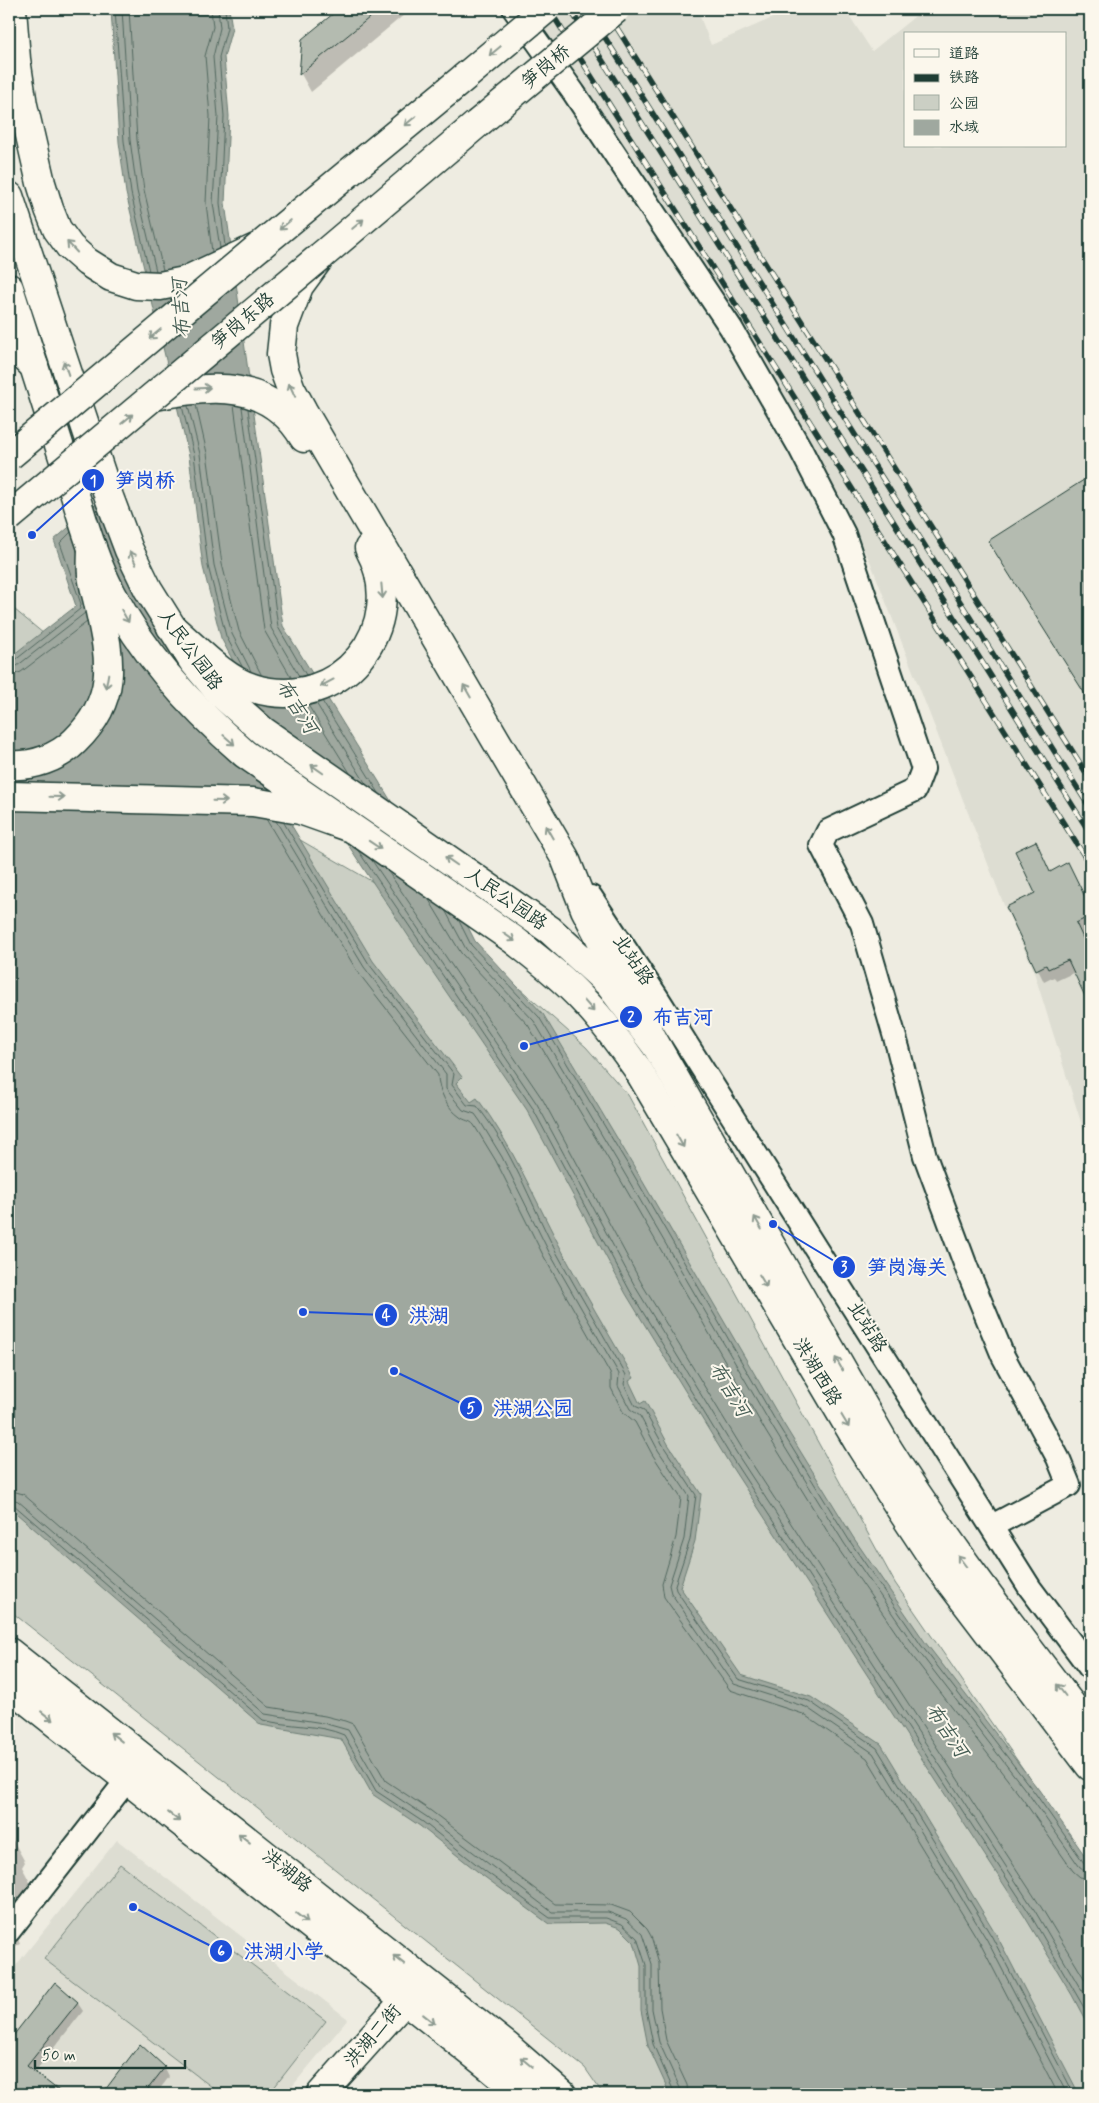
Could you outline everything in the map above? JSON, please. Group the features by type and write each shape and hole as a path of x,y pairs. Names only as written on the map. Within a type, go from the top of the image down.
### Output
{"main road":[{"path":"12,9 16,59 24,105 48,209 57,229 70,247 87,262 110,277 136,285 160,286 184,281 260,246"},
{"path":"9,456 546,9"},
{"name":"笋岗桥","path":"477,124 616,9"},
{"name":"笋岗东路","path":"9,517 477,124"},
{"name":"人民公园路","path":"9,196 109,498 129,550 148,589 193,661 219,692 263,731 550,930 575,951"},
{"path":"171,627 231,678 251,688 269,692 298,693 316,689 336,679 351,668 374,636 382,611 383,591 378,566 346,496 291,389 284,370 281,354 288,312 299,286 321,256"},
{"name":"人民公园路","path":"9,288 92,547 112,594 137,637 174,686 213,726 245,754 514,940 555,972"},
{"path":"9,342 34,366"},
{"path":"155,396 186,390 220,388 254,394 287,414 346,496 565,858 585,909 657,1047"},
{"path":"9,765 42,761 67,749 88,729 103,701 109,677 109,651 92,574 92,547"},
{"path":"9,796 253,802 300,810 351,828"},
{"name":"洪湖西路","path":"575,951 609,984 657,1047 883,1441 918,1498 960,1559 1090,1729"},
{"name":"洪湖西路","path":"555,972 612,1033 637,1068 856,1439 901,1510 938,1566 1090,1766"},
{"name":"洪湖路","path":"9,1652 500,2041 562,2094"},
{"name":"洪湖路","path":"9,1686 522,2094"},
{"name":"洪湖二街","path":"322,2094 405,2000"}],"street":[{"path":"514,9 574,94 731,328 800,448 844,534 923,769 915,790 828,831 821,845 862,924 898,1048 925,1156 968,1269 1003,1356 1058,1458 1069,1486 992,1526"},
{"name":"北站路","path":"565,858 658,997 1030,1588 1090,1668"},
{"path":"9,1932 127,1780"}],"shaded area":[{"path":"526,9 697,9 711,45 793,9 845,9 872,51 924,9 1090,9 1090,1151 1032,966 1004,905 870,561 773,386"},
{"path":"117,1840 348,2019 286,2094 9,2094 9,1974"}],"green space":[{"path":"9,605 276,826 385,889 493,965 586,1047 628,1095 895,1583 1090,1866 1090,2094 603,2094 585,2068 9,1610"},
{"path":"120,1864 326,2021 269,2094 221,2094 44,1959"}],"water":[{"path":"111,9 229,9 232,28 224,57 229,116 225,203 283,626 465,921 475,941 543,1014 783,1423 853,1537 925,1642 1039,1790 1090,1863 1090,2029 1025,1917 729,1463 626,1294 527,1110 419,952 260,712 221,638 203,567 189,456 126,193 119,142"},
{"path":"101,500 151,580 272,793 373,961 462,1077 456,1083 471,1102 477,1098 501,1133 577,1279 634,1378 629,1381 640,1404 645,1401 668,1444 701,1494 695,1541 680,1587 741,1675 811,1697 881,1744 996,1934 1079,2094 670,2094 648,2046 641,2010 641,1966 634,1942 620,1928 605,1923 549,1924 482,1875 420,1826 372,1794 341,1739 261,1725 9,1507 9,658 76,606 54,540"}],"building":[{"path":"339,9 380,9 299,75 302,39"},
{"path":"1090,476 1090,702 988,541"},
{"path":"1036,841 1050,872 1068,862 1090,907 1090,916 1076,923 1090,953 1090,1007 1068,960 1048,969 1046,965 1036,970 1006,907 1035,893 1015,851"},
{"path":"55,1982 78,2002 27,2066 63,2094 9,2094 9,2041"},
{"path":"140,2044 165,2067 144,2094 102,2094"}],"railway":[{"path":"549,9 1090,865"},
{"path":"570,9 1090,833"},
{"path":"587,9 1090,808"},
{"path":"605,9 1090,779"}],"place":[{"name":"笋岗桥","path":"32,535"},
{"name":"布吉河","path":"524,1046"},
{"name":"笋岗海关","path":"773,1224"},
{"name":"洪湖","path":"303,1312"},
{"name":"洪湖公园","path":"394,1371"},
{"name":"洪湖小学","path":"133,1907"}]}
